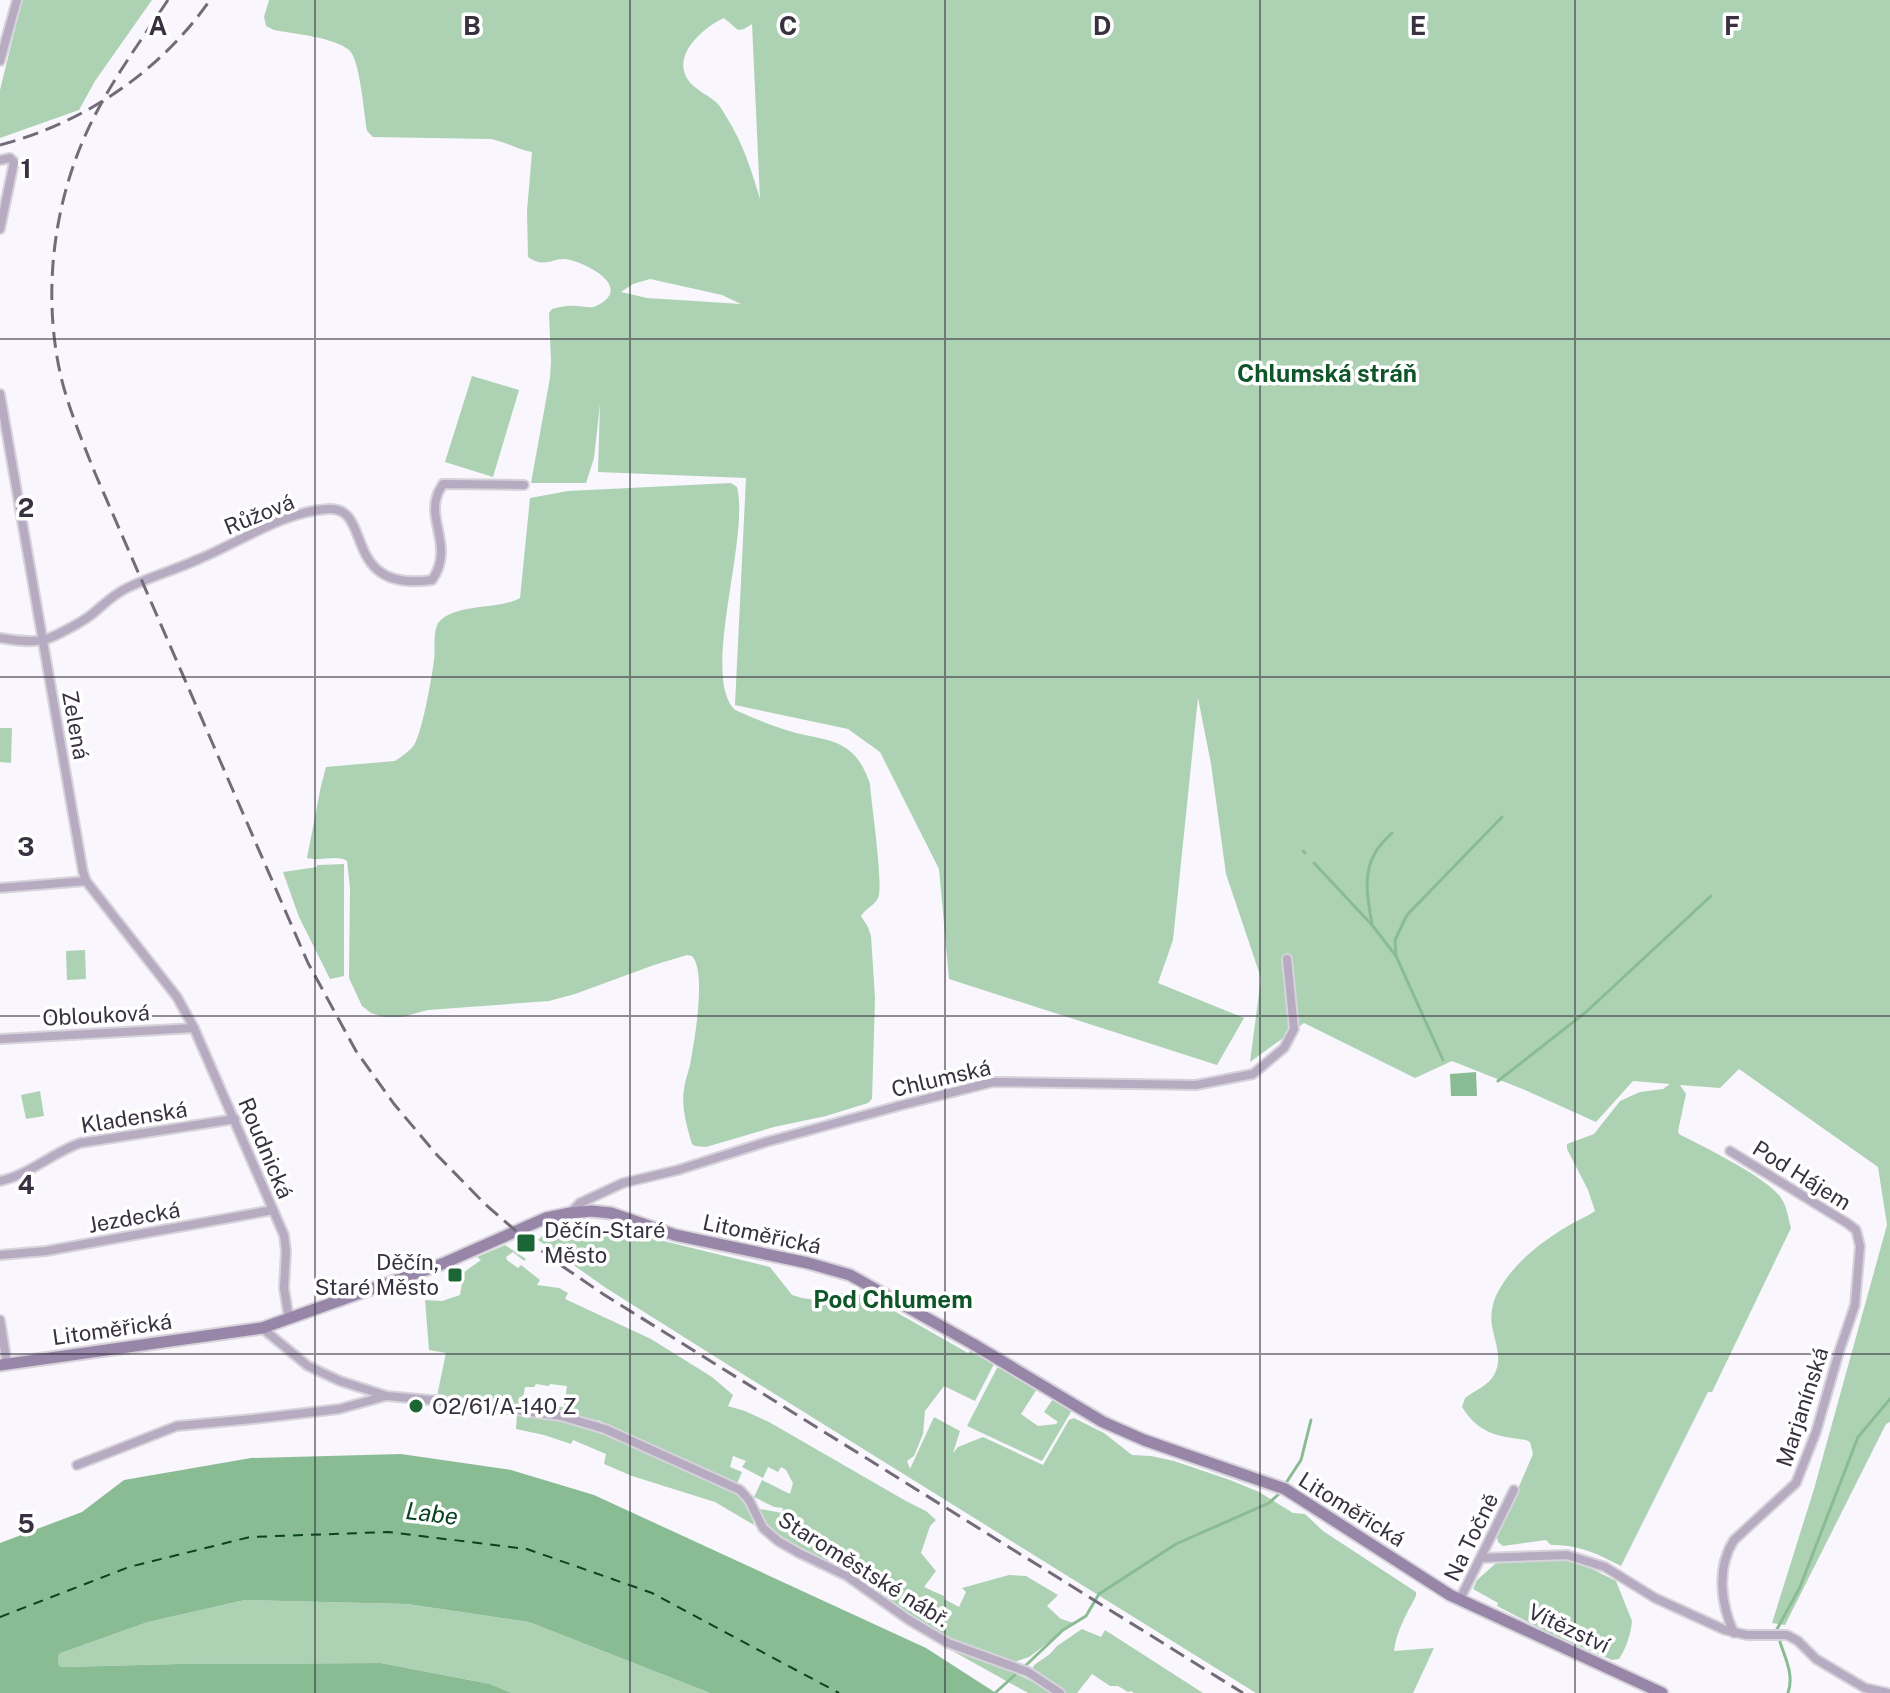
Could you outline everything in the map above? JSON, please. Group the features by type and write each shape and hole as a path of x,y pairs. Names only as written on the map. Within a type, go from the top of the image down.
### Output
{"main road":[{"name":"Litoměřická","path":"4,1365 262,1328 442,1264 529,1224 570,1213 611,1213 688,1239 808,1263 850,1275 1103,1422 1144,1440 1281,1488 1460,1599"},
{"name":"Vítězství","path":"1460,1599 1662,1693"}],"street":[{"path":"0,61 17,0"},
{"path":"0,160 10,158 14,162 0,229"},
{"name":"Zelená","path":"0,394 3,426 44,640 83,872 86,881 177,997 194,1028"},
{"name":"Růžová","path":"0,638 44,640 85,620 123,590 202,558 285,518 330,509 342,511 353,522 368,561 378,571 401,581 432,580 439,570 441,545 436,497 443,484 524,485"},
{"path":"0,888 86,881"},
{"name":"Chlumská","path":"570,1213 580,1203 623,1183 993,1082 1196,1085 1253,1074 1284,1048 1294,1029 1287,959"},
{"name":"Oblouková","path":"0,1039 194,1028"},
{"name":"Roudnická","path":"194,1028 284,1235 284,1288 289,1319"},
{"name":"Kladenská","path":"0,1181 16,1178 62,1149 80,1143 235,1119"},
{"name":"Pod Hájem","path":"1730,1151 1856,1230"},
{"name":"Jezdecká","path":"0,1255 46,1251 273,1210"},
{"name":"Marjanínská","path":"1734,1633 1727,1617 1721,1585 1728,1548 1796,1483 1816,1432 1855,1305 1860,1246 1856,1230"},
{"path":"0,1320 4,1365"},
{"name":"Staroměstské nábř.","path":"262,1328 308,1366 340,1381 387,1396 561,1416 605,1429 740,1490 749,1500 763,1528 778,1541 847,1576 948,1643 1028,1672 1060,1693"},
{"name":"Staroměstské nábř.","path":"77,1465 177,1426 339,1409 387,1396"},
{"name":"Na Točně","path":"1460,1599 1514,1490"},
{"path":"1481,1558 1567,1555 1605,1567 1655,1598 1734,1633 1787,1635 1816,1659 1865,1688 1888,1693"}],"shaded area":[{"path":"22,0 152,0 95,81 79,110 0,138 0,90"},
{"path":"269,0 1890,0 1890,1422 1886,1424 1785,1625 1772,1623 1814,1489 1887,1225 1878,1167 1739,1069 1720,1088 1680,1085 1686,1094 1679,1134 1734,1163 1774,1190 1785,1205 1791,1228 1712,1392 1708,1392 1621,1566 1588,1551 1551,1545 1546,1540 1503,1546 1497,1537 1533,1454 1530,1442 1482,1428 1462,1407 1465,1398 1489,1382 1497,1369 1498,1351 1491,1321 1495,1298 1505,1280 1529,1254 1558,1232 1595,1211 1567,1144 1594,1134 1620,1101 1640,1092 1663,1089 1670,1084 1633,1081 1596,1122 1452,1061 1415,1078 1304,1023 1250,1062 1261,978 1226,874 1211,764 1198,698 1173,940 1158,983 1244,1018 1217,1065 949,979 939,869 880,752 848,729 735,705 746,478 598,472 600,404 594,458 586,483 531,483 550,378 549,313 564,306 596,306 608,298 611,288 597,272 576,262 565,259 540,262 528,257 527,211 532,152 491,139 373,137 367,131 359,75 349,50 324,39 274,30 266,26 264,17","holes":["724,18 738,30 752,24 760,199 742,147 724,112 688,80 684,71 684,61 692,43","650,279 722,295 741,304 647,298 621,292"]},
{"path":"472,376 519,390 493,477 445,462"},
{"path":"731,483 737,487 739,510 724,638 722,668 726,693 735,710 777,727 846,748 863,768 870,784 879,891 877,900 861,916 871,936 875,998 872,1099 826,1116 706,1147 692,1144 683,1103 699,992 699,977 692,956 654,965 549,1001 428,1010 402,1017 384,1017 362,1006 349,978 350,888 347,861 307,858 326,767 395,761 414,745 429,691 435,632 442,619 460,611 520,598 530,498 568,491"},
{"path":"0,728 12,728 11,763 0,762"},
{"path":"344,864 344,976 330,979 299,917 283,872 317,865"},
{"path":"85,950 86,979 67,980 66,951"},
{"path":"40,1091 44,1116 26,1119 21,1095"},
{"path":"582,1225 614,1229 770,1267 792,1295 802,1298 824,1301 840,1293 855,1293 873,1299 968,1353 970,1351 994,1364 975,1401 944,1386 925,1411 923,1434 914,1456 907,1461 910,1469 934,1417 960,1431 953,1453 958,1447 983,1437 1043,1465 1069,1420 1074,1418 1104,1433 1132,1455 1174,1461 1230,1480 1259,1492 1293,1513 1305,1514 1323,1531 1416,1592 1399,1630 1394,1651 1434,1648 1413,1693 1256,1693 606,1288 538,1240 553,1226"},
{"path":"505,1245 526,1259 524,1261 513,1252 506,1257 507,1260 518,1268 521,1265 540,1280 537,1285 559,1288 568,1293 565,1299 651,1339 712,1377 733,1395 728,1406 769,1422 926,1511 936,1520 930,1526 921,1553 936,1571 924,1587 959,1607 966,1592 962,1588 1009,1575 1026,1576 1058,1595 1047,1606 1061,1619 1074,1623 1029,1657 1012,1663 926,1627 834,1562 813,1558 770,1534 758,1513 760,1509 782,1513 783,1508 754,1497 762,1480 790,1494 793,1483 781,1467 778,1472 768,1467 763,1478 742,1467 746,1461 733,1456 730,1467 742,1472 736,1486 598,1420 549,1413 549,1406 564,1407 567,1386 536,1384 525,1387 521,1409 437,1396 446,1353 429,1350 425,1300 442,1301 460,1295 464,1272 481,1260 477,1257"},
{"path":"997,1368 1037,1389 1021,1414 1038,1426 1058,1422 1044,1412 1053,1399 1072,1410 1042,1461 967,1426"},
{"path":"517,1414 593,1427 736,1493 748,1508 754,1525 715,1502 604,1464 606,1454 573,1440 571,1444 516,1429"},
{"path":"1559,1557 1616,1581 1632,1621 1628,1641 1619,1659 1612,1660 1553,1635 1497,1606 1498,1603 1473,1589 1477,1580 1504,1560"},
{"path":"245,1600 407,1604 529,1622 710,1693 512,1693 490,1684 381,1663 59,1666 58,1656 61,1653 148,1622"},
{"path":"1082,1629 1101,1637 1105,1630 1203,1693 1128,1692 1118,1686 1110,1686 1092,1674 1077,1693 1065,1693 1032,1670 1057,1646"},
{"path":"940,1644 1026,1678 1054,1693 1028,1693"}],"water":[{"path":"1476,1072 1477,1096 1451,1096 1450,1074"},
{"name":"Labe","path":"401,1454 511,1470 594,1495 926,1648 996,1693 710,1693 529,1622 407,1604 245,1600 148,1622 61,1653 58,1656 59,1666 381,1663 490,1684 512,1693 0,1693 0,1543 82,1512 124,1480 251,1458"}],"waterway":[{"path":"1396,956 1395,940 1407,915 1502,817"},
{"path":"1372,924 1368,870 1377,850 1392,833"},
{"path":"1314,863 1372,925 1396,956 1443,1060"},
{"path":"1498,1081 1586,1012 1711,896"},
{"path":"1776,1631 1800,1587 1858,1437 1890,1399"},
{"path":"1284,1486 1301,1460 1311,1420"},
{"path":"1023,1668 1063,1630 1086,1616 1099,1594 1176,1544 1269,1503 1280,1493"},
{"path":"1780,1642 1790,1674 1788,1693"},
{"path":"995,1693 1015,1675"}],"ferry route":[{"path":"0,1617 129,1567 250,1537 388,1532 527,1549 652,1593 839,1693"}],"railway":[{"path":"168,0 101,103 68,181 60,214 52,281 56,348 69,404 95,473 308,963 356,1051 394,1104 437,1155 485,1204 559,1264 1243,1693"},
{"path":"0,145 61,123 118,91 168,50 210,0"}],"place":[{"name":"Děčín-Staré Město","path":"526,1243"},
{"name":"Děčín, Staré Město","path":"455,1275"},
{"name":"O2/61/A-140 Z","path":"416,1406"}],"district":[{"name":"Chlumská stráň","path":"1327,373"},
{"name":"Pod Chlumem","path":"893,1299"}]}
